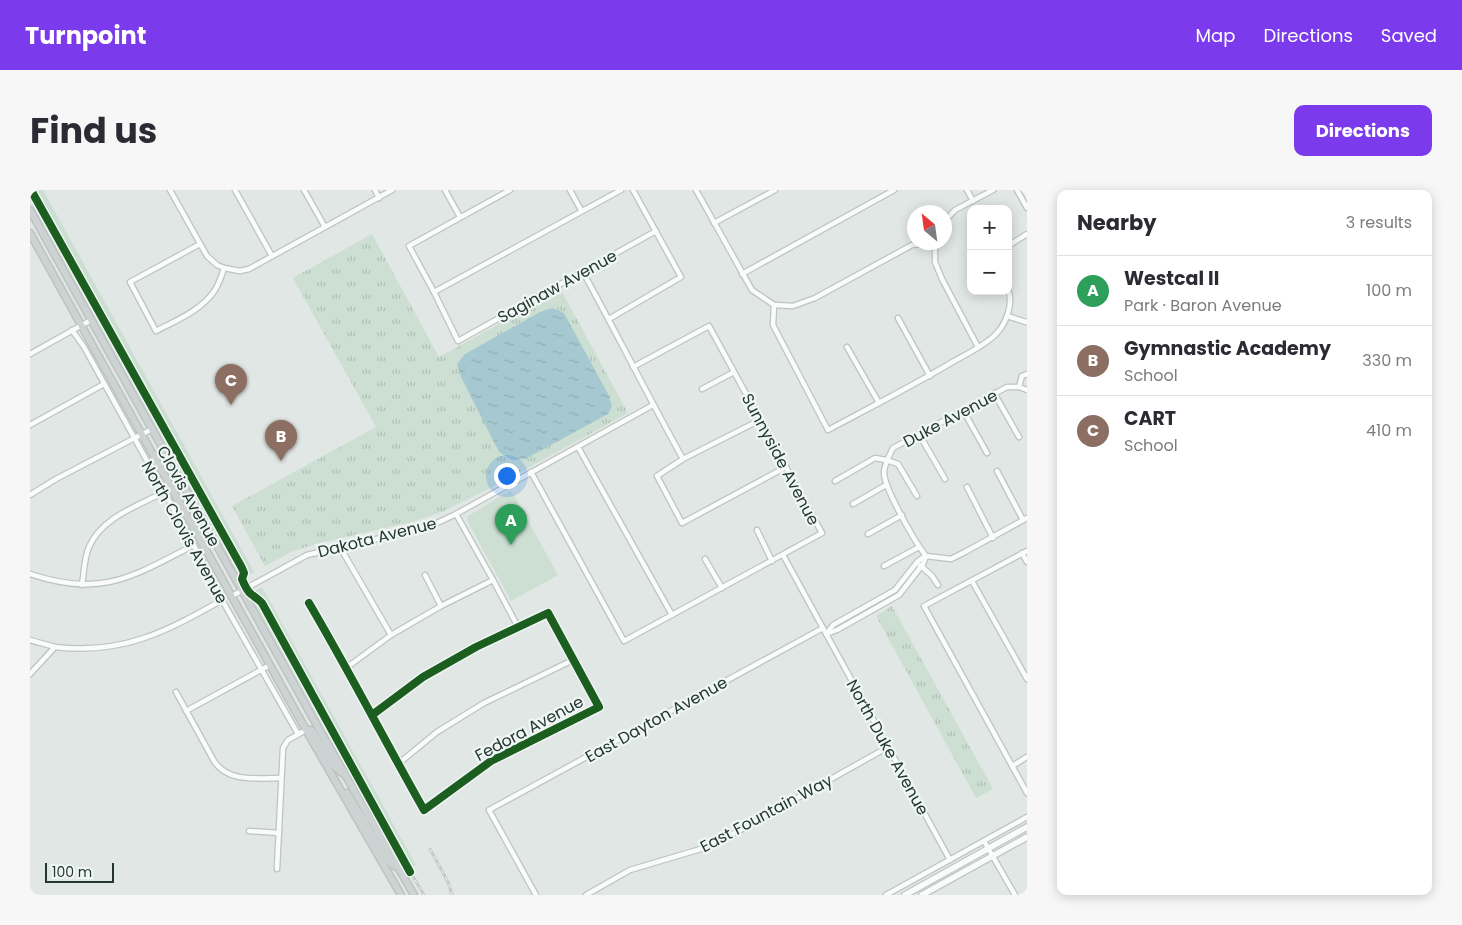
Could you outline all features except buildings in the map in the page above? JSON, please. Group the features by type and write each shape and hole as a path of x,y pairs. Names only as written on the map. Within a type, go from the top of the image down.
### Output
{"main road":[{"name":"Clovis Avenue","path":"30,210 345,775"},
{"name":"Clovis Avenue","path":"30,233 306,730"},
{"path":"306,730 313,732 334,766 345,775 414,895"},
{"path":"306,730 401,895"},
{"path":"341,791 346,792 363,819 371,820"},
{"path":"361,825 367,826 388,861 399,869"},
{"path":"905,895 1027,827"},
{"path":"922,895 1027,837"}],"street":[{"path":"170,190 211,261 234,271 245,270 392,190"},
{"path":"235,190 272,256"},
{"path":"304,190 325,227"},
{"path":"375,190 379,198"},
{"path":"446,190 460,217"},
{"path":"510,190 409,246 434,292 581,210 621,190"},
{"path":"570,190 581,210"},
{"path":"609,319 681,277 633,190"},
{"path":"696,190 752,290 774,305 793,306 814,298 907,248"},
{"path":"714,223 776,190"},
{"path":"742,274 894,190"},
{"path":"967,190 973,201"},
{"path":"952,213 993,190"},
{"path":"1017,190 1027,208"},
{"name":"Saginaw Avenue","path":"434,292 458,340 656,232"},
{"path":"1012,243 1027,234"},
{"path":"200,244 130,282 156,331 199,307 206,301 216,288 224,268"},
{"path":"935,250 935,262 942,279 978,347"},
{"path":"583,272 683,459"},
{"path":"774,305 773,325 828,430 930,376 978,347 997,332 1007,316 1010,295"},
{"path":"1007,316 1026,322"},
{"path":"898,318 930,376"},
{"path":"30,354 91,320"},
{"name":"Sunnyside Avenue","path":"633,367 709,326 822,533 783,555"},
{"name":"North Clovis Avenue","path":"72,330 84,347 194,545 222,600 298,734"},
{"path":"847,347 879,403"},
{"path":"702,389 734,372"},
{"path":"1020,387 1022,376 1027,374"},
{"path":"30,424 104,384"},
{"name":"Duke Avenue","path":"926,556 919,547 886,485 884,472 886,460 893,448 1007,387 1020,387 1027,390"},
{"path":"994,393 1019,437"},
{"name":"Dakota Avenue","path":"232,596 307,555 416,530 437,523 653,405"},
{"path":"963,410 988,453"},
{"path":"760,420 683,459 657,476 682,523 786,467"},
{"path":"30,495 56,479 152,429"},
{"path":"919,434 945,479"},
{"path":"578,447 672,615"},
{"path":"835,481 875,458 886,460 898,464 917,496"},
{"path":"826,634 833,625 895,590 917,563 926,556 951,559 1025,519 997,470"},
{"path":"531,472 624,642 783,555 823,628"},
{"path":"853,504 886,485"},
{"path":"967,487 993,538"},
{"path":"82,585 89,547 101,529 111,520 164,492"},
{"path":"456,514 494,580 518,627"},
{"path":"868,534 902,516"},
{"path":"758,530 772,560"},
{"path":"30,574 57,582 82,585 106,584 129,578 194,545"},
{"path":"340,546 391,635"},
{"path":"884,566 919,547"},
{"path":"1027,562 1025,552 924,606 1027,793"},
{"path":"826,634 837,630 899,595 922,566 926,556"},
{"path":"705,559 722,588"},
{"path":"917,563 932,576 938,585"},
{"path":"425,575 441,606"},
{"path":"346,668 391,635 441,606 494,580"},
{"path":"972,581 1027,679"},
{"path":"30,640 54,647 72,649 95,648 138,640 172,628 222,600"},
{"path":"309,603 398,764 437,732 484,703 574,660 548,613 476,647 423,677 372,716"},
{"name":"North Duke Avenue","path":"823,628 950,860"},
{"name":"East Dayton Avenue","path":"536,895 489,810 823,628"},
{"path":"30,674 54,647"},
{"name":"Fedora Avenue","path":"398,764 424,810 491,761 599,707 574,660"},
{"path":"186,711 270,665"},
{"path":"176,692 214,761 223,772 240,777 281,778"},
{"path":"277,869 284,746 288,740 306,730"},
{"name":"East Fountain Way","path":"586,895 630,870 704,848 726,838 888,747"},
{"path":"1012,766 1027,757"},
{"path":"886,895 1027,817"},
{"path":"249,831 279,833"},
{"path":"984,841 1014,895"}],"green space":[{"path":"30,190 43,190 254,572 244,578 239,577 30,200"},
{"path":"372,234 439,357 561,290 628,413 506,480 444,511 412,522 315,544 291,552 265,566 232,506 376,427 293,278"},
{"path":"511,490 558,575 511,601 467,520 468,516"},
{"path":"262,587 416,865 405,872 250,596 252,592"},
{"path":"892,606 993,789 976,798 876,616"}],"water":[{"path":"552,308 564,313 608,394 612,406 608,414 525,459 512,460 499,452 461,377 457,364 465,354 540,312"}],"railway":[{"path":"430,849 448,882 452,895"},
{"path":"411,873 424,895"}],"cycle path":[{"path":"31,190 242,568 244,573 242,579 246,587 262,603 410,872"},
{"path":"309,603 424,810 491,761 599,707 548,613 476,647 423,677 372,715"}],"place":[{"name":"CART","path":"231,405"},
{"name":"Gymnastic Academy","path":"281,461"},
{"name":"Westcal II","path":"511,545"}]}
